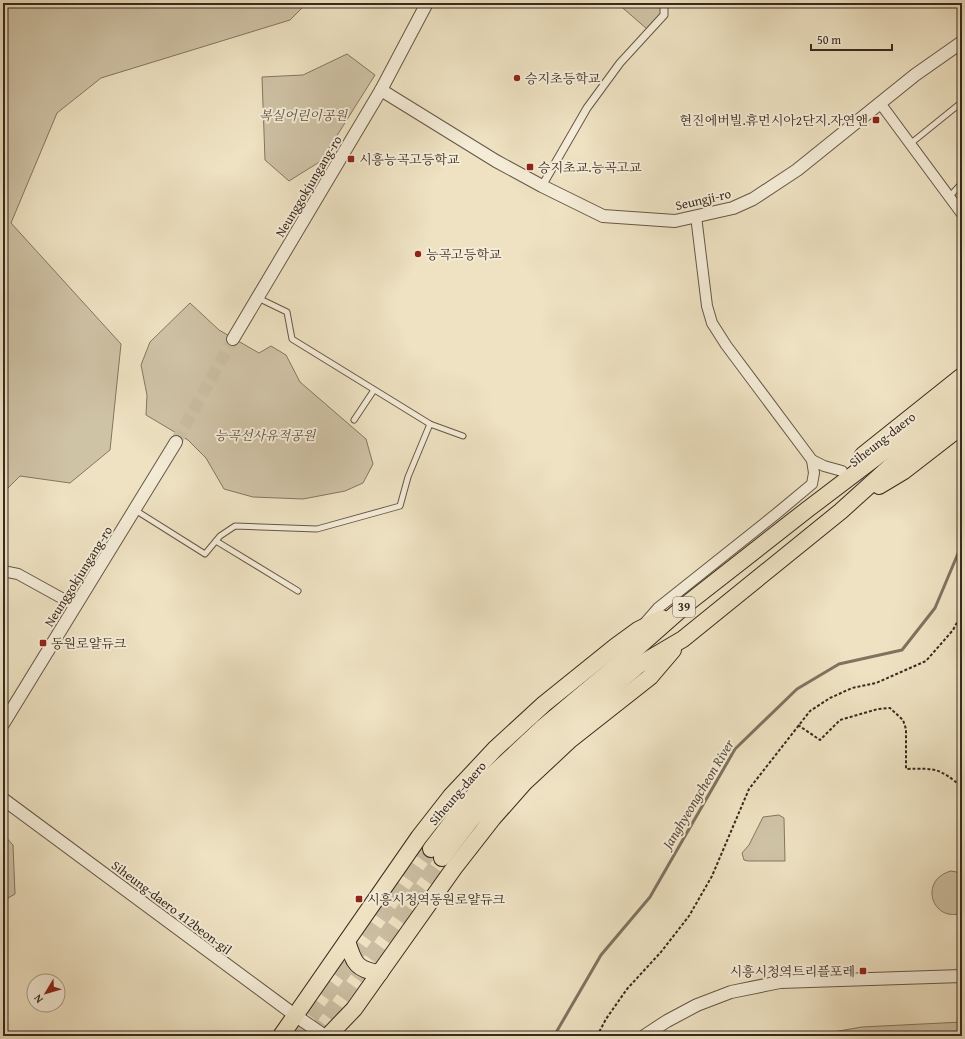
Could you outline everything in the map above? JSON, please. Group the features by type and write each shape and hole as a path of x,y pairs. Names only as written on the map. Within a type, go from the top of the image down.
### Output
{"main road":[{"name":"Siheung-daero","path":"808,509 842,471 962,376"},
{"name":"Siheung-daero","path":"962,392 808,509 688,603 541,729 492,775 460,810 436,854 471,820 502,786 550,740 639,665 683,639 841,511 902,455 962,408"},
{"name":"Siheung-daero","path":"841,511 904,471 962,426"},
{"name":"Siheung-daero","path":"281,1036 419,837 451,796 490,754 544,704 616,646 638,630 688,603"},
{"name":"Siheung-daero","path":"327,1036 354,1009 454,868 493,818 519,789 570,740 650,677 683,639"},
{"path":"347,941 356,964 366,971 380,973"}],"street":[{"name":"Neunggokjungang-ro","path":"233,339 381,90 427,3"},
{"path":"542,186 587,108 620,64 664,16 664,3"},
{"name":"Seungji-ro","path":"381,90 496,161 542,186 603,216 676,220 733,208 753,199 797,170 915,75 962,42"},
{"path":"880,103 962,214"},
{"path":"696,216 707,306 712,323 726,345 812,460 824,466 842,471"},
{"name":"Neunggokjungang-ro","path":"3,724 176,442"},
{"path":"638,630 658,608 812,484 814,473 812,460"},
{"path":"3,571 18,574 76,606"},
{"name":"Siheung-daero 412beon-gil","path":"3,799 296,1016 327,1036"},
{"path":"644,1036 667,1021 697,1006 731,992 780,982 962,976"}],"lane":[{"path":"910,144 962,102"},
{"path":"949,197 962,183"},
{"path":"258,298 287,312 292,339 430,424 463,436"},
{"path":"354,420 374,390"},
{"path":"135,510 206,554 220,536 236,526 317,529 400,506 408,477 430,424"},
{"path":"216,541 298,591"}],"path":[{"path":"597,1036 606,1019 627,988 661,952 689,916 712,876 749,789 810,711 830,698 852,688 876,683 926,661 953,630 962,613"},
{"path":"798,725 820,740 840,720 878,709 890,708 903,720 906,769 931,768 946,774 962,788"}],"green space":[{"path":"3,3 307,3 290,20 101,78 57,113 11,223 121,344 110,450 70,483 20,476 3,493"},
{"path":"617,3 673,3 647,29"},
{"name":"복실어린이공원","path":"347,54 375,75 321,161 289,181 265,160 262,77 303,75"},
{"name":"능곡선사유적공원","path":"190,303 219,330 259,353 271,346 286,355 300,382 366,439 373,464 363,483 345,491 303,499 253,497 224,489 206,458 188,440 146,415 147,395 141,365 150,342"},
{"path":"779,815 784,818 785,861 744,860 742,853 749,845 763,817"},
{"path":"3,834 13,845 15,894 3,901"},
{"path":"951,871 962,873 962,913 952,914 943,912 933,899 932,891 935,883 941,876"},
{"path":"962,1022 962,1036 810,1036 862,1027"}],"waterway":[{"name":"Janghyeongcheon River","path":"554,1036 601,955 650,897 735,749 797,689 839,664 902,650 935,608 962,544"}],"tunnel":[{"path":"176,442 233,339"},
{"path":"297,1036 431,849"},
{"path":"313,1036 442,858"}],"place":[{"name":"승지초등학교","path":"517,78"},
{"name":"현진에버빌.휴먼시아2단지.자연앤","path":"876,120"},
{"name":"시흥능곡고등학교","path":"351,159"},
{"name":"승지초교.능곡고교","path":"530,167"},
{"name":"능곡고등학교","path":"418,254"},
{"name":"동원로얄듀크","path":"43,643"},
{"name":"시흥시청역동원로얄듀크","path":"359,899"},
{"name":"시흥시청역트리플포레","path":"863,971"}]}
